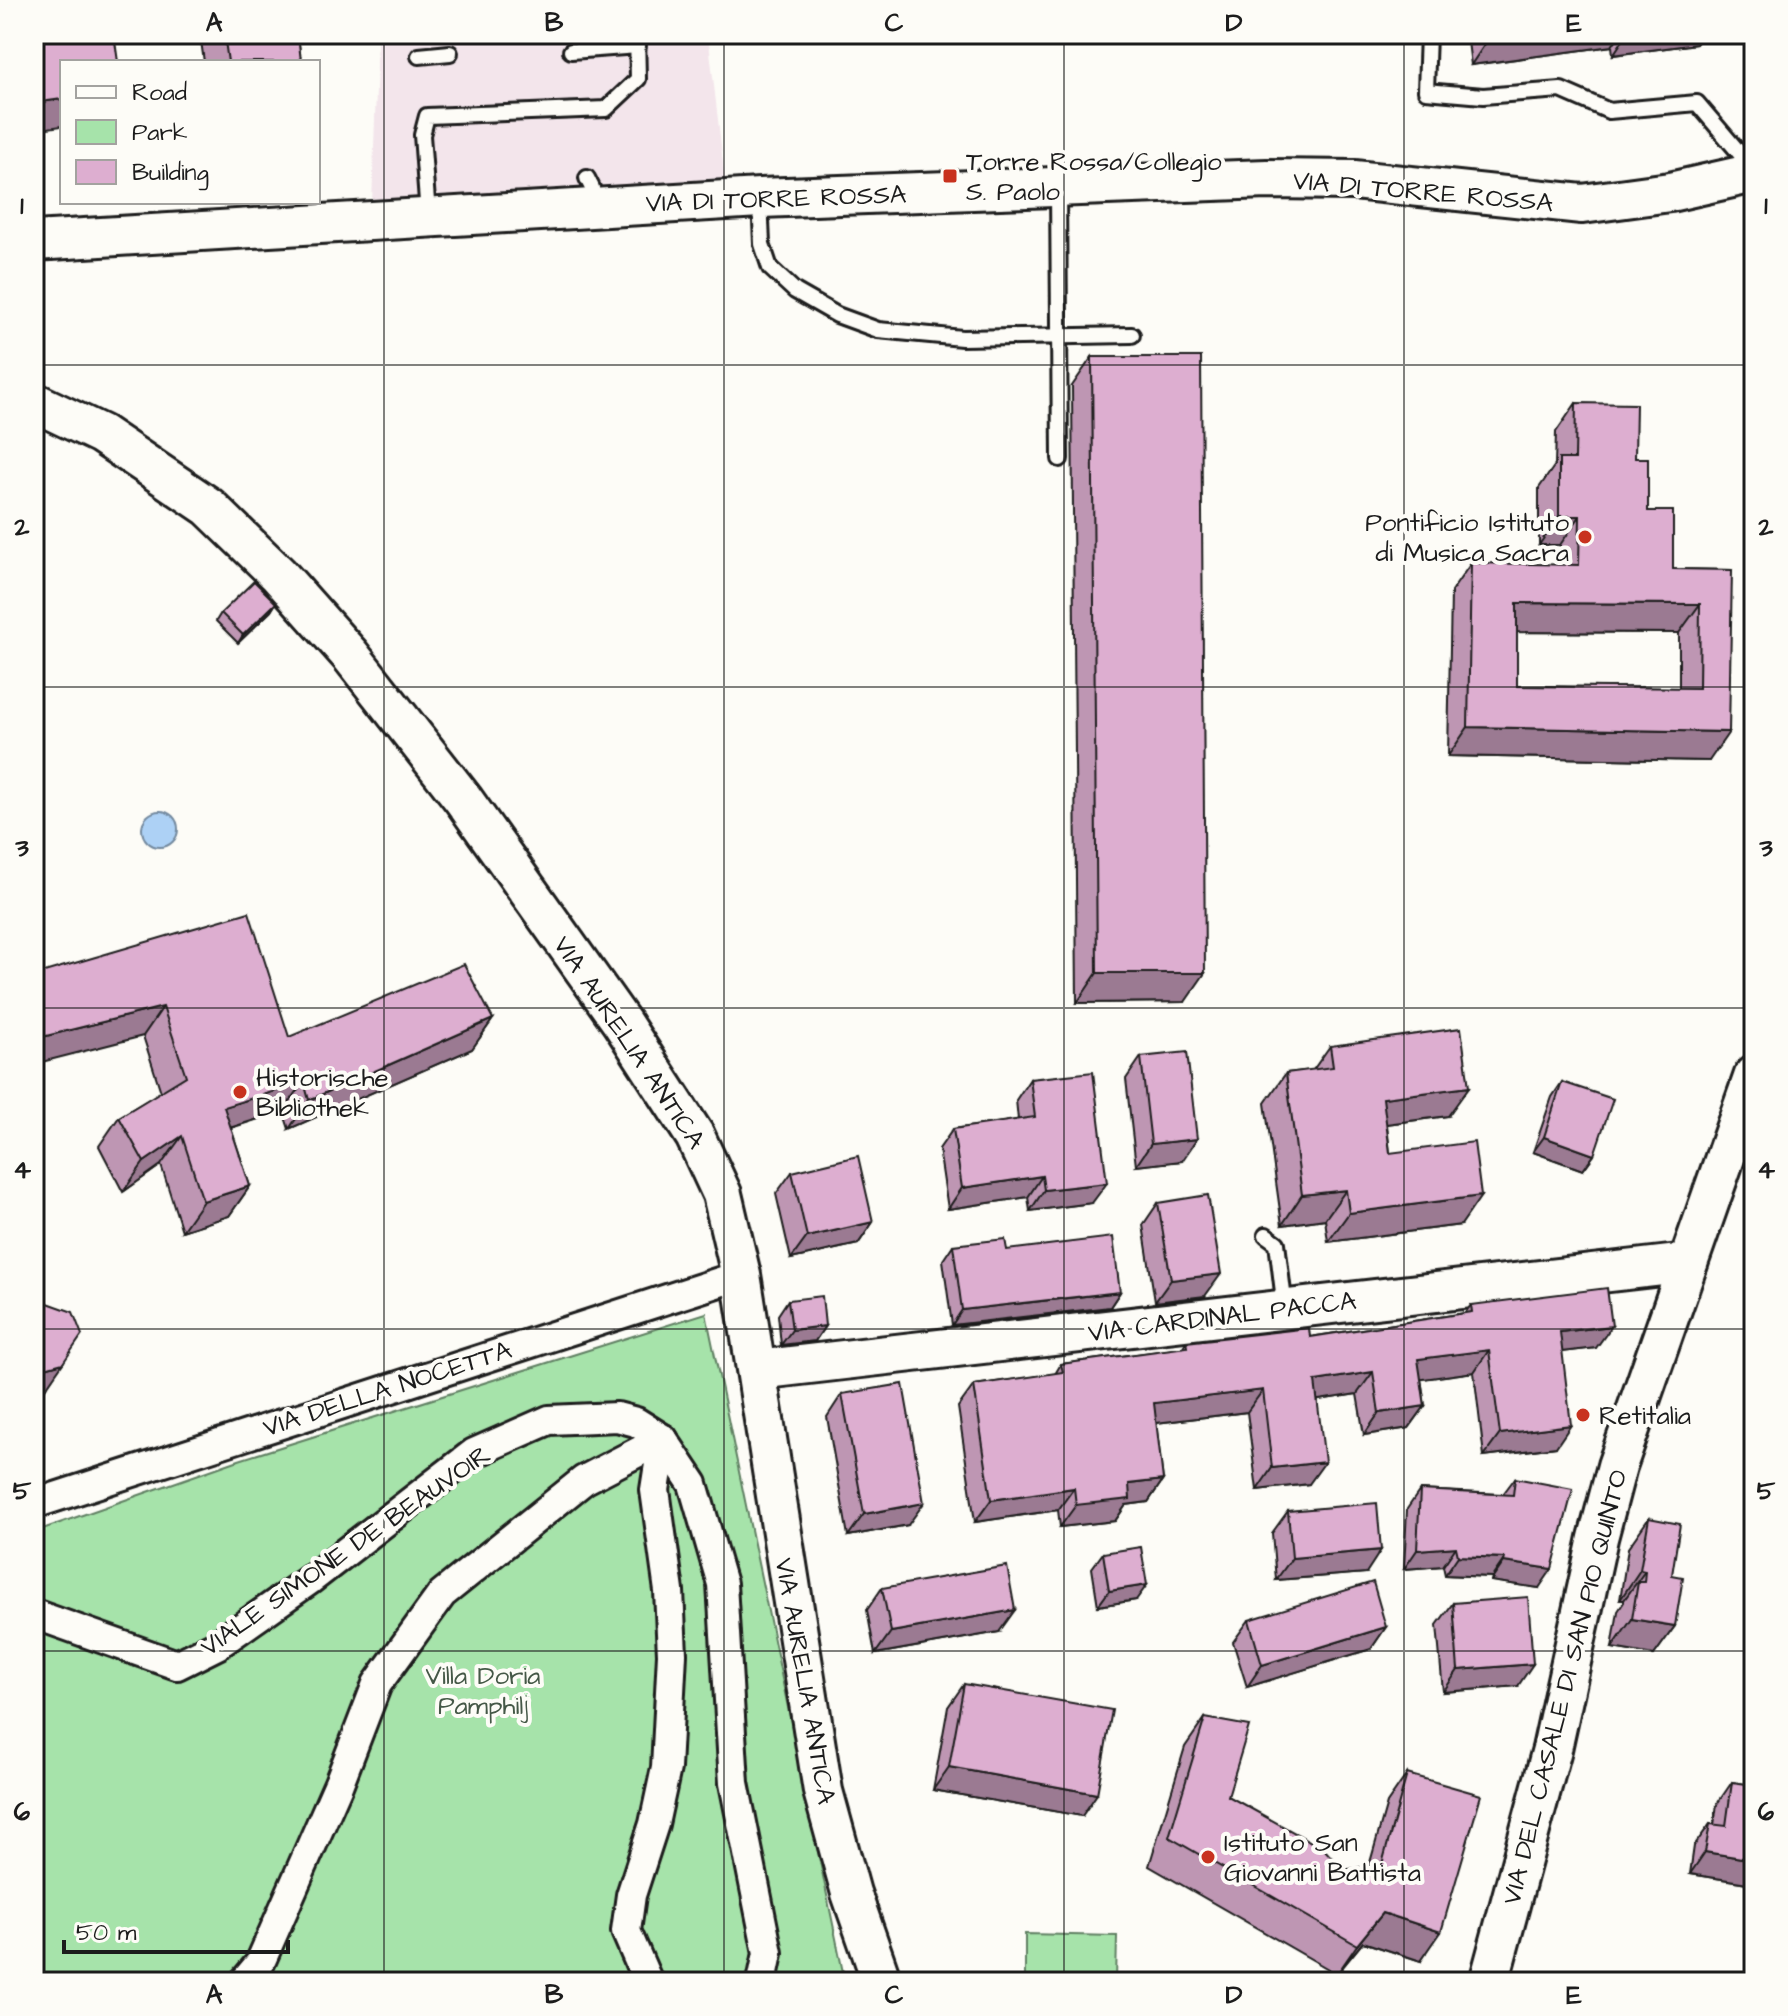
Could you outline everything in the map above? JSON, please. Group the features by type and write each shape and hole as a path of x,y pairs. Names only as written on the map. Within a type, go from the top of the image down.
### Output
{"street":[{"name":"VIA DI TORRE ROSSA","path":"34,241 428,215 590,192 760,198 1327,179 1582,204 1670,192 1754,171"},
{"name":"VIA AURELIA ANTICA","path":"34,402 101,434 209,507 278,574 351,656 472,812 622,1023 687,1124 722,1194 741,1275 823,1791 847,1878 882,1982"},
{"name":"VIA DEL CASALE DI SAN PIO QUINTO","path":"1489,1982 1552,1749 1605,1509 1754,1075"},
{"name":"VIA CARDINAL PACCA","path":"757,1370 1688,1263"},
{"name":"VIA DELLA NOCETTA","path":"34,1504 128,1471 741,1275"},
{"name":"VIALE SIMONE DE BEAUVOIR","path":"34,1614 177,1665 217,1645 311,1579 474,1453 549,1420 617,1417 636,1422 663,1439 687,1473 722,1584 734,1783 768,1953 762,1982"},
{"path":"244,1982 260,1963 339,1783 377,1684 442,1594 584,1480 663,1439"},
{"path":"648,1982 626,1931 631,1895 654,1824 666,1768 672,1654 669,1591 655,1490 663,1439"}],"lane":[{"path":"1428,34 1426,91 1483,96 1561,90 1609,111 1697,103 1754,171"},
{"path":"428,215 422,135 427,116 606,109 638,79 638,40 571,51"},
{"path":"419,56 450,53"},
{"path":"1058,188 1060,459"},
{"path":"760,198 762,244 770,268 795,291 837,315 878,330 962,338 1132,335"},
{"path":"1266,1235 1277,1243 1285,1309"}],"shaded area":[{"path":"378,34 708,34 725,180 372,203"}],"green space":[{"name":"Villa Doria Pamphilj","path":"706,1313 845,1982 34,1982 34,1532 239,1460"},
{"path":"1025,1934 1117,1936 1116,1982 1025,1982"}],"water":[{"path":"160,811 173,816 178,829 173,842 160,847 147,842 142,829 147,816"}],"building":[{"path":"34,34 114,34 118,60 60,60 60,99 34,103"},
{"path":"224,34 298,34 301,60 228,60"},
{"path":"1092,357 1201,357 1205,973 1097,973"},
{"path":"1576,403 1636,404 1635,458 1648,458 1648,511 1673,511 1673,569 1732,570 1729,732 1468,727 1471,563 1579,565 1580,516 1559,516 1559,459 1575,459","holes":["1517,603 1700,604 1699,688 1517,686"]},
{"path":"254,581 276,603 243,635 221,613"},
{"path":"249,912 289,1037 464,964 493,1019 309,1100 304,1082 224,1107 250,1186 203,1201 182,1136 144,1162 119,1117 186,1076 163,1007 34,1039 34,975"},
{"path":"1461,1028 1469,1087 1383,1098 1390,1153 1474,1142 1481,1196 1349,1213 1346,1190 1302,1195 1286,1073 1333,1067 1330,1046"},
{"path":"1187,1052 1197,1139 1151,1144 1141,1057"},
{"path":"1093,1072 1107,1183 1044,1190 1042,1176 962,1188 953,1129 1035,1117 1030,1079"},
{"path":"1562,1082 1613,1099 1594,1155 1544,1137"},
{"path":"858,1156 873,1222 807,1237 792,1172"},
{"path":"1208,1195 1221,1274 1171,1280 1158,1203"},
{"path":"1113,1237 1120,1292 962,1310 953,1245 1005,1239 1007,1250"},
{"path":"1607,1288 1612,1326 1560,1332 1571,1425 1500,1434 1489,1350 1418,1359 1425,1406 1379,1413 1373,1372 1315,1381 1325,1462 1272,1468 1263,1390 1154,1403 1163,1480 1129,1484 1130,1499 1076,1505 1074,1488 991,1500 974,1385 1063,1372 1061,1364 1187,1347 1186,1342 1309,1328 1310,1337 1472,1312 1471,1305"},
{"path":"822,1296 825,1326 792,1330 788,1300"},
{"path":"45,1302 73,1312 82,1335 63,1363 34,1371 34,1305"},
{"path":"903,1384 924,1503 864,1514 842,1394"},
{"path":"1515,1478 1573,1489 1552,1569 1504,1562 1505,1558 1458,1556 1456,1547 1417,1550 1420,1490 1513,1495"},
{"path":"1377,1503 1381,1550 1292,1558 1288,1511"},
{"path":"1649,1518 1680,1524 1672,1575 1683,1577 1675,1626 1632,1619 1638,1582 1644,1582 1645,1571 1640,1570"},
{"path":"1141,1547 1147,1585 1109,1591 1103,1553"},
{"path":"1007,1566 1015,1610 891,1632 882,1588"},
{"path":"1373,1582 1386,1627 1262,1665 1249,1620"},
{"path":"1528,1597 1533,1664 1458,1670 1453,1603"},
{"path":"964,1684 1112,1710 1097,1794 949,1767"},
{"path":"1205,1718 1249,1726 1228,1796 1324,1849 1343,1870 1382,1864 1407,1774 1481,1795 1441,1932 1383,1913 1357,1945 1169,1837"},
{"path":"1732,1782 1754,1785 1754,1860 1705,1852 1710,1824 1726,1826"}],"place":[{"name":"Torre Rossa/Collegio S. Paolo","path":"950,176"},
{"name":"Pontificio Istituto di Musica Sacra","path":"1585,537"},
{"name":"Historische Bibliothek","path":"240,1092"},
{"name":"Retitalia","path":"1583,1415"},
{"name":"Istituto San Giovanni Battista","path":"1208,1857"}]}
